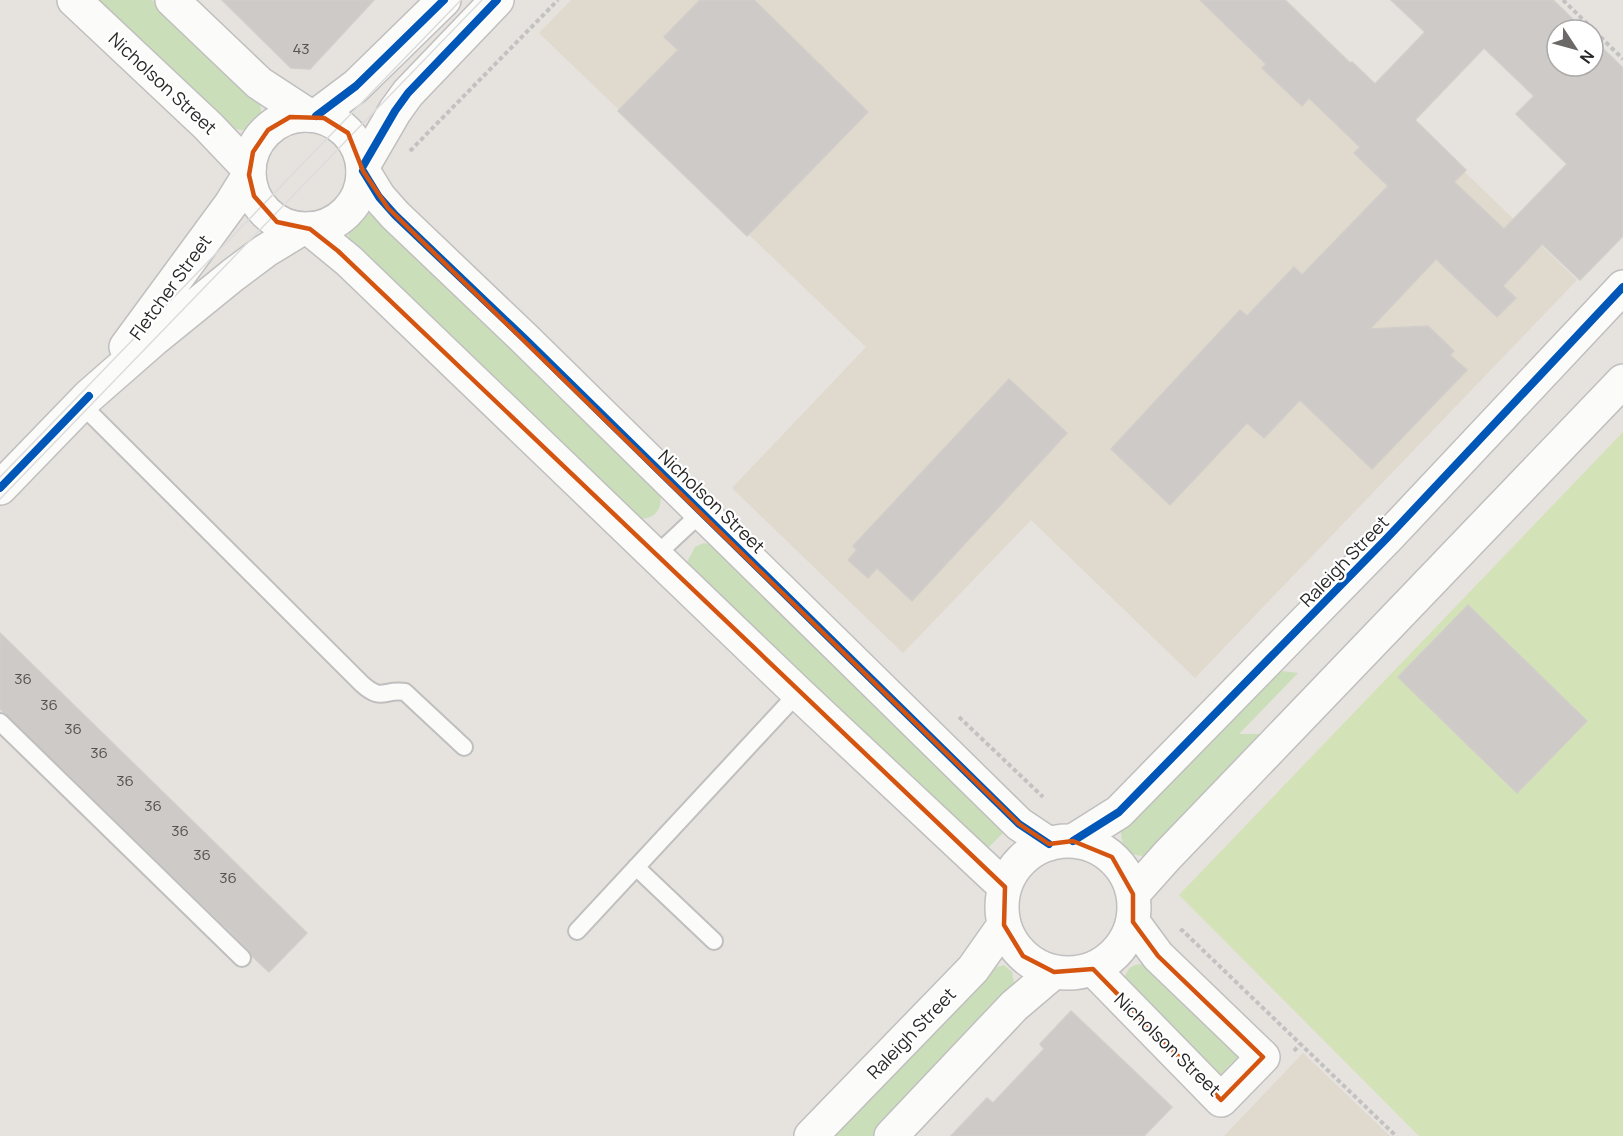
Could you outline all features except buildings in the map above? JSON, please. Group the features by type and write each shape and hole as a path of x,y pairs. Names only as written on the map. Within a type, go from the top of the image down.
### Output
{"street":[{"name":"Nicholson Street","path":"74,0 208,126 249,172"},
{"path":"172,0 259,83 312,116"},
{"path":"312,116 363,80 444,0"},
{"path":"363,169 395,111 414,86 497,0"},
{"path":"305,229 334,222 348,211 361,189 363,169 357,145 348,133 333,121 312,116 290,117 268,130 253,152 249,172 254,196 266,213 283,224 305,229 349,261 798,693 1005,887"},
{"name":"Nicholson Street","path":"363,169 388,208 525,339 1019,824 1061,843"},
{"name":"Fletcher Street","path":"85,400 212,231 249,172"},
{"name":"Fletcher Street","path":"0,488 85,400 233,275 265,251 305,229"},
{"name":"Raleigh Street","path":"1061,843 1119,812 1396,529 1623,287"},
{"path":"1133,908 1126,874 1112,857 1094,846 1061,843 1030,853 1015,868 1005,887 1002,906 1004,925 1011,942 1023,956 1037,966 1054,972 1074,974 1093,969 1111,958 1125,942 1133,908 1167,856 1623,381"},
{"name":"Nicholson Street","path":"1093,969 1221,1100 1263,1057 1158,957 1133,908"},
{"name":"Raleigh Street","path":"812,1136 973,969 1004,925"},
{"path":"891,1136 1014,1006 1054,972"}],"lane":[{"path":"85,400 362,684 373,694 405,692 465,747"},
{"path":"656,555 701,513"},
{"path":"577,931 798,693"},
{"path":"0,722 242,958"},
{"path":"636,867 714,941"}],"path":[{"path":"409,153 558,0"},
{"path":"1563,0 1623,58"},
{"path":"958,715 1043,797"},
{"path":"1300,1044 1396,1136"}],"highlighted area":[{"path":"290,117 324,118 348,133 363,171 388,208 1019,824 1049,844 1073,841 1112,857 1133,894 1133,922 1158,956 1263,1057 1221,1100 1093,969 1054,972 1023,956 1004,925 1005,887 338,251 310,229 277,222 254,196 249,175 253,152 268,130"}],"shaded area":[{"path":"571,0 1286,0 1577,280 1195,678 1031,520 903,653 732,488 866,347 539,33"},
{"path":"1303,1053 1390,1136 1224,1136"}],"green space":[{"path":"95,0 152,0 259,102 261,116 259,122 250,129 230,127"},
{"path":"366,213 376,215 660,494 659,508 654,515 641,519 350,243 349,233 352,225"},
{"path":"1623,432 1623,1136 1419,1136 1179,895"},
{"path":"704,543 716,546 1009,827 982,854 686,564 695,547"},
{"path":"1273,670 1298,673 1239,734 1269,734 1151,855 1136,855 1127,850 1122,840 1121,826"},
{"path":"1142,964 1154,968 1240,1053 1240,1061 1225,1076 1220,1076 1124,984 1128,970"},
{"path":"1004,965 1012,972 1015,988 875,1136 827,1136 986,970"}],"tram line":[{"path":"0,477 461,0"},
{"path":"0,499 482,0"}],"cycle path":[{"path":"316,116 356,86 444,0"},
{"path":"363,166 408,93 497,0"},
{"path":"363,171 379,197 395,215 525,339 1019,824 1049,844"},
{"path":"1073,841 1119,812 1388,537 1623,287"},
{"path":"0,488 89,396"}]}
